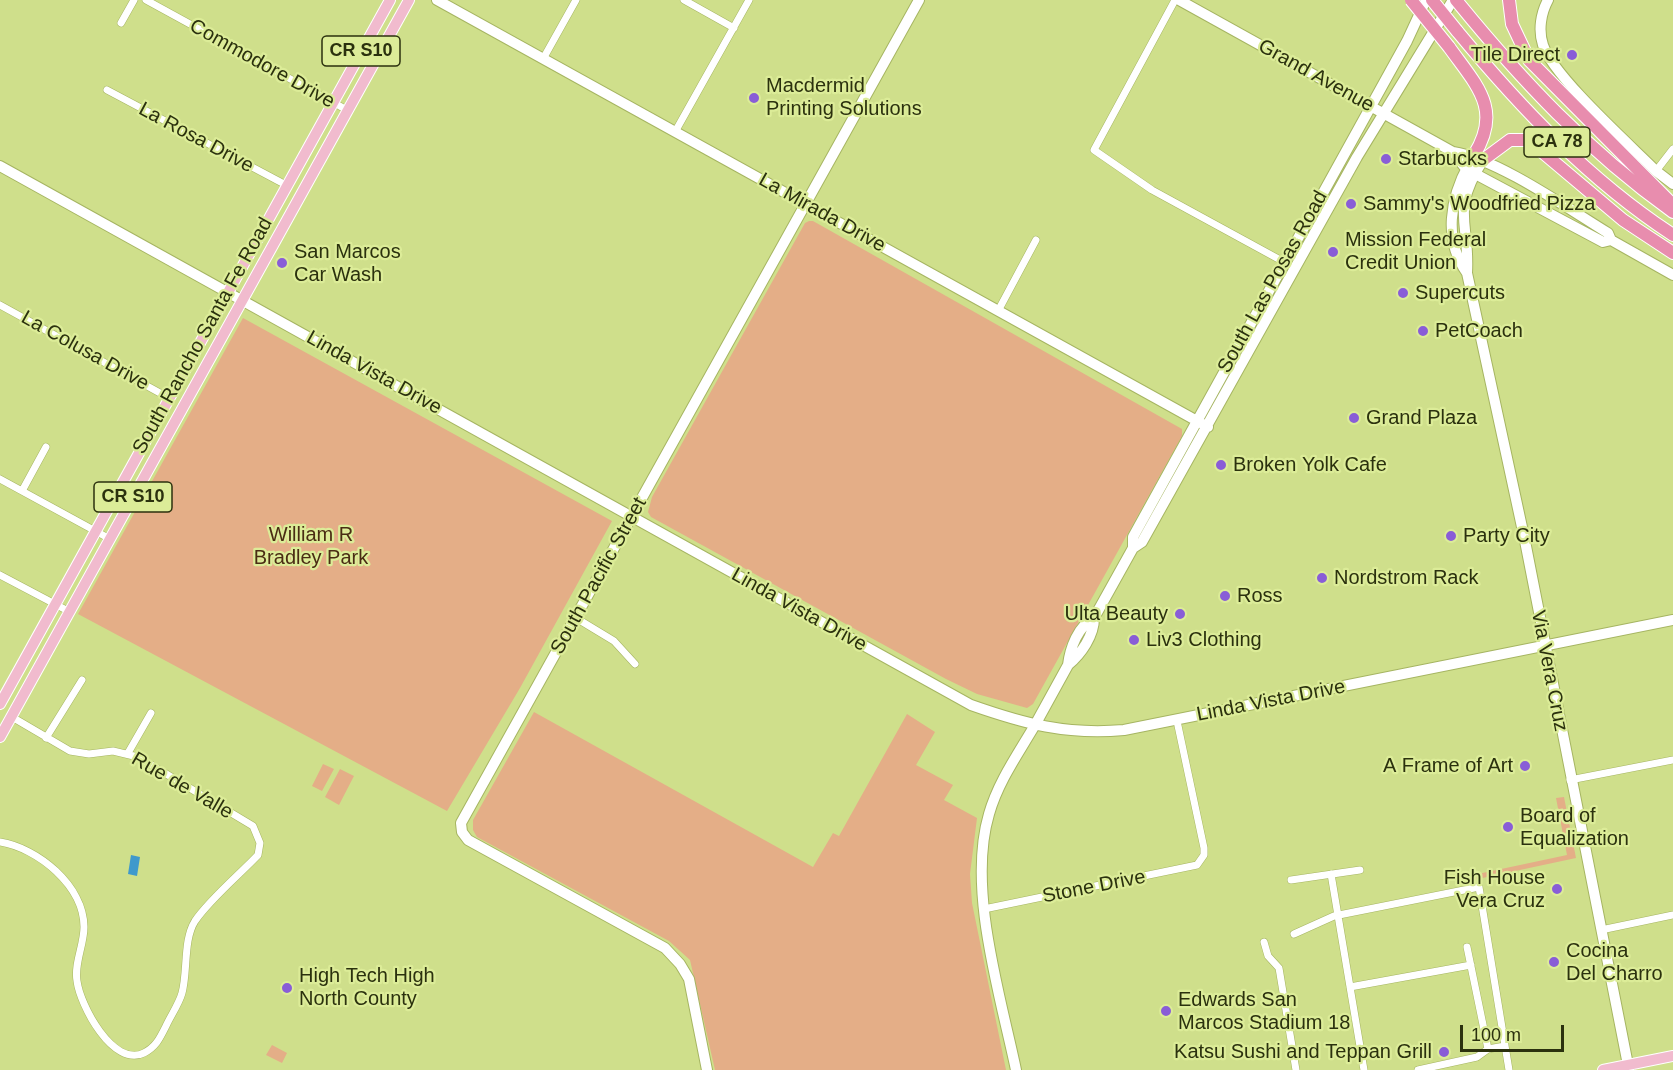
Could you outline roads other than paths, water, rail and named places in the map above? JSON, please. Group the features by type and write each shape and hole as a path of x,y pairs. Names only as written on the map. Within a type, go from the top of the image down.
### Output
{"highway":[{"path":"1411,0 1449,47 1483,95 1486,108 1485,134 1479,158"},
{"name":"CA 78","path":"1432,0 1497,79 1560,144 1628,202 1673,235"},
{"name":"CA 78","path":"1455,0 1516,73 1552,111 1601,157 1673,212"},
{"path":"1509,0 1515,33 1529,60 1673,206"},
{"path":"1479,158 1510,140 1528,140 1623,220 1673,253"}],"main road":[{"name":"South Rancho Santa Fe Road","path":"0,704 390,0"},
{"name":"South Rancho Santa Fe Road","path":"0,737 409,0"},
{"name":"La Mirada Drive","path":"437,0 1208,428"},
{"name":"South Pacific Street","path":"707,1070 689,979 680,964 665,948 468,840 462,832 463,817 919,0"},
{"name":"Grand Avenue","path":"1177,0 1453,152 1479,158 1584,218 1608,233 1611,240 1673,275"},
{"name":"South Las Posas Road","path":"1133,548 1133,537 1407,41 1416,16 1426,0"},
{"name":"South Las Posas Road","path":"1016,1070 984,909 980,865 989,813 1005,776 1068,665 1078,656 1094,627 1094,618 1133,548 1142,542 1358,157 1455,0"},
{"path":"1548,0 1542,17 1541,32 1542,43 1550,60 1656,171 1673,184"},
{"name":"Grand Avenue","path":"1453,152 1471,171 1603,242 1611,240"},
{"name":"Via Vera Cruz","path":"1479,158 1454,194 1452,225 1458,260 1468,268 1525,541 1628,1067"},
{"name":"Linda Vista Drive","path":"0,166 971,705 1034,726 1092,732 1177,721 1673,620"},
{"path":"1545,211 1551,208 1572,217 1584,218"},
{"path":"1604,1070 1628,1067 1673,1056"}],"street":[{"path":"122,23 134,0"},
{"name":"Commodore Drive","path":"146,0 346,110"},
{"path":"543,59 576,0"},
{"path":"684,0 734,28"},
{"path":"675,132 749,0"},
{"path":"1177,0 1094,150 1152,190 1284,262"},
{"name":"La Rosa Drive","path":"107,90 286,185"},
{"path":"1656,171 1673,149"},
{"path":"998,311 1036,240"},
{"name":"La Colusa Drive","path":"0,305 169,398"},
{"path":"22,491 46,447"},
{"path":"0,479 110,539"},
{"path":"0,575 70,612"},
{"path":"576,618 614,641 635,664"},
{"path":"46,738 82,680"},
{"path":"128,753 151,712"},
{"name":"Rue de Valle","path":"0,842 35,855 56,872 76,897 84,927 76,978 80,997 93,1023 119,1051 140,1055 157,1043 182,994 195,922 258,855 260,843 253,826 186,784 128,753 113,751 89,754 70,751 12,717"},
{"name":"Stone Drive","path":"984,909 1191,868 1201,861 1204,848 1177,721"},
{"path":"1570,780 1673,760"},
{"path":"1291,880 1360,870"},
{"path":"1331,874 1364,1070"},
{"path":"1294,933 1338,916 1479,887 1509,1070"},
{"path":"1601,930 1673,915"},
{"path":"1264,942 1268,956 1279,968 1296,1070"},
{"path":"1467,947 1488,1049"},
{"path":"1350,987 1471,965"},
{"path":"1418,1070 1477,1057 1488,1049 1505,1046"}],"water":[{"path":"131,855 140,857 137,876 128,874"}],"place":[{"name":"Tile Direct","path":"1572,55"},
{"name":"Macdermid Printing Solutions","path":"754,98"},
{"name":"Starbucks","path":"1386,159"},
{"name":"Sammy's Woodfried Pizza","path":"1351,204"},
{"name":"Mission Federal Credit Union","path":"1333,252"},
{"name":"San Marcos Car Wash","path":"282,263"},
{"name":"Supercuts","path":"1403,293"},
{"name":"PetCoach","path":"1423,331"},
{"name":"Grand Plaza","path":"1354,418"},
{"name":"Broken Yolk Cafe","path":"1221,465"},
{"name":"Party City","path":"1451,536"},
{"name":"Nordstrom Rack","path":"1322,578"},
{"name":"Ross","path":"1225,596"},
{"name":"Ulta Beauty","path":"1180,614"},
{"name":"Liv3 Clothing","path":"1134,640"},
{"name":"A Frame of Art","path":"1525,766"},
{"name":"Board of Equalization","path":"1508,827"},
{"name":"Fish House Vera Cruz","path":"1557,889"},
{"name":"Cocina Del Charro","path":"1554,962"},
{"name":"High Tech High North County","path":"287,988"},
{"name":"Edwards San Marcos Stadium 18","path":"1166,1011"},
{"name":"Katsu Sushi and Teppan Grill","path":"1444,1052"}],"park label":[{"name":"William R Bradley Park","path":"311,546"}]}
